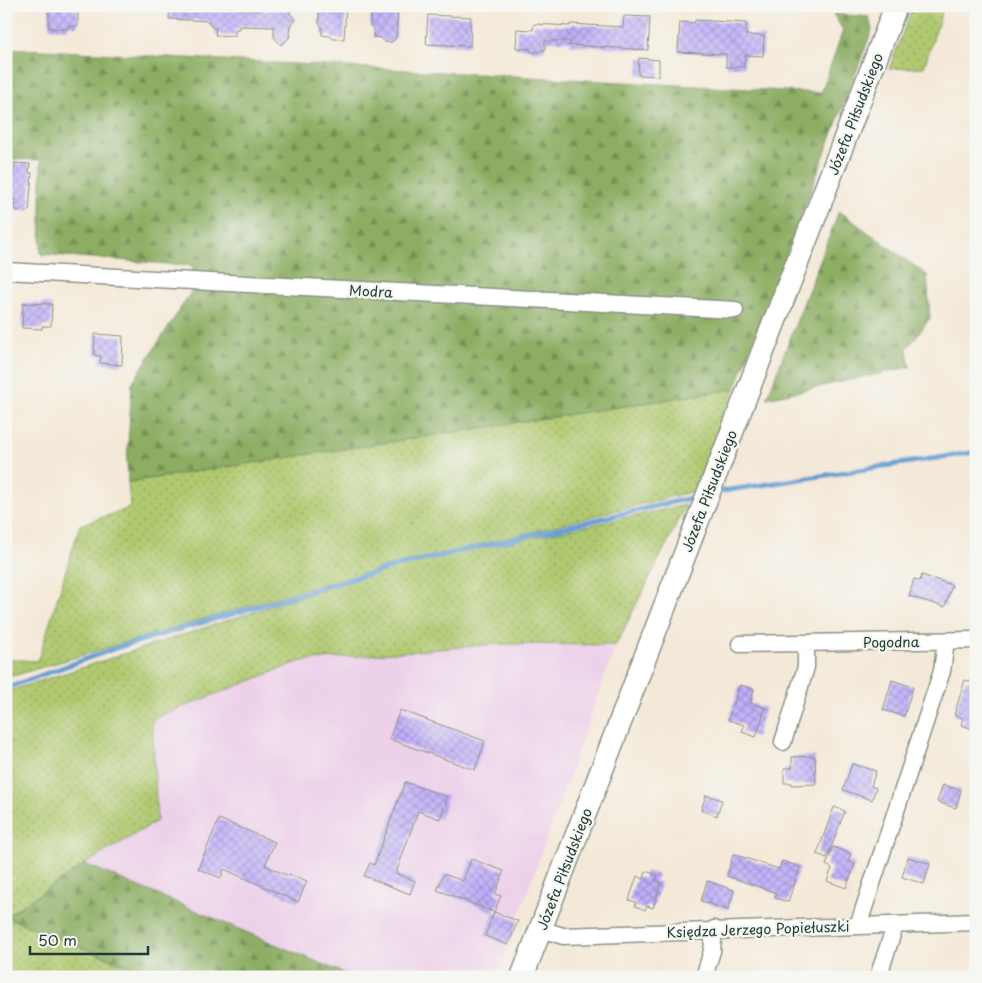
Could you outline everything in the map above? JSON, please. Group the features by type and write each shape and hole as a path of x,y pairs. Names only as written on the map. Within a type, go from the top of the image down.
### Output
{"main road":[{"name":"Józefa Piłsudskiego","path":"522,977 896,6"}],"street":[{"name":"Modra","path":"6,271 736,310"},
{"name":"Pogodna","path":"740,644 976,640"},
{"path":"858,926 942,671 946,641"},
{"path":"783,742 806,667 806,643"},
{"name":"Księdza Jerzego Popiełuszki","path":"541,929 563,936 714,929 895,926 976,922"},
{"path":"878,977 895,926"},
{"path":"704,977 712,950 714,929"}],"shaded area":[{"path":"495,644 616,645 497,977 353,977 85,864 157,821 152,719 301,661"}],"green space":[{"path":"913,6 944,6 924,67 889,69"},
{"path":"833,14 869,17 872,30 735,389 128,482 127,460 132,383 191,292 193,266 41,254 41,160 6,159 6,48 821,93 843,30"},
{"path":"839,211 927,275 930,318 907,349 910,367 767,398"},
{"path":"735,389 694,491 311,587 6,678 6,659 38,661 80,525 130,508 128,482"},
{"path":"686,505 616,645 495,644 301,661 152,719 157,821 85,864 6,916 6,692 396,566"},
{"path":"85,864 353,977 156,977 6,917"},
{"path":"6,917 156,977 6,977"}],"building":[{"path":"49,6 78,6 78,26 68,26 68,29 49,28"},
{"path":"170,6 191,6 191,8 240,6 239,9 260,11 263,8 291,6 290,14 296,20 290,25 289,38 281,45 274,37 274,27 239,26 239,29 235,29 235,36 215,35 216,28 212,28 212,25 209,25 209,21 169,19"},
{"path":"323,6 346,8 344,39 333,39 330,36 322,35 319,11 323,11"},
{"path":"375,10 398,10 396,38 392,42 384,42 381,38 373,37 374,29 370,26 371,14 374,14"},
{"path":"428,15 471,17 470,46 426,44"},
{"path":"624,16 650,17 648,50 569,45 570,41 545,41 545,50 539,52 516,48 517,29 533,30 534,24 623,27"},
{"path":"695,20 746,23 746,35 764,36 763,56 745,55 744,67 726,67 726,54 678,52 680,22 695,23"},
{"path":"639,58 659,60 659,76 638,75"},
{"path":"14,163 30,164 29,173 32,173 29,211 15,210 16,200 6,199 6,173 14,173"},
{"path":"23,303 52,304 51,326 42,326 42,329 22,328"},
{"path":"95,334 123,336 122,365 100,363 101,356 94,355"},
{"path":"922,575 952,585 945,607 909,596 914,579 920,581"},
{"path":"892,680 913,687 904,716 883,710"},
{"path":"965,680 976,683 976,730 961,725 963,718 954,715"},
{"path":"740,685 754,689 750,703 765,708 756,737 742,732 744,725 728,720"},
{"path":"400,710 485,741 475,770 389,739"},
{"path":"815,756 816,784 792,785 792,783 784,783 784,768 792,768 792,757"},
{"path":"852,764 876,771 871,786 876,788 872,800 843,790"},
{"path":"405,782 448,797 440,819 418,811 396,873 415,881 410,894 364,876 370,863 374,865"},
{"path":"943,785 961,790 956,808 937,802"},
{"path":"706,795 722,800 717,816 701,810"},
{"path":"834,807 845,811 827,858 817,854"},
{"path":"219,819 275,842 265,865 288,876 289,874 307,881 298,902 224,869 221,878 198,869"},
{"path":"833,847 851,854 848,861 855,864 846,888 827,881 832,868 826,865"},
{"path":"733,854 779,869 782,861 800,867 788,902 775,898 777,893 727,876"},
{"path":"908,857 930,864 924,884 902,877"},
{"path":"471,859 504,871 495,894 501,896 494,912 437,890 444,874 463,881"},
{"path":"646,871 658,875 655,881 661,883 653,908 647,906 645,910 635,906 636,902 629,900 637,876 644,879"},
{"path":"707,881 734,890 728,910 701,901"},
{"path":"494,912 518,921 508,945 485,936"}],"waterway":[{"path":"723,491 976,452"},
{"path":"6,688 119,647 396,566 695,497"}]}
